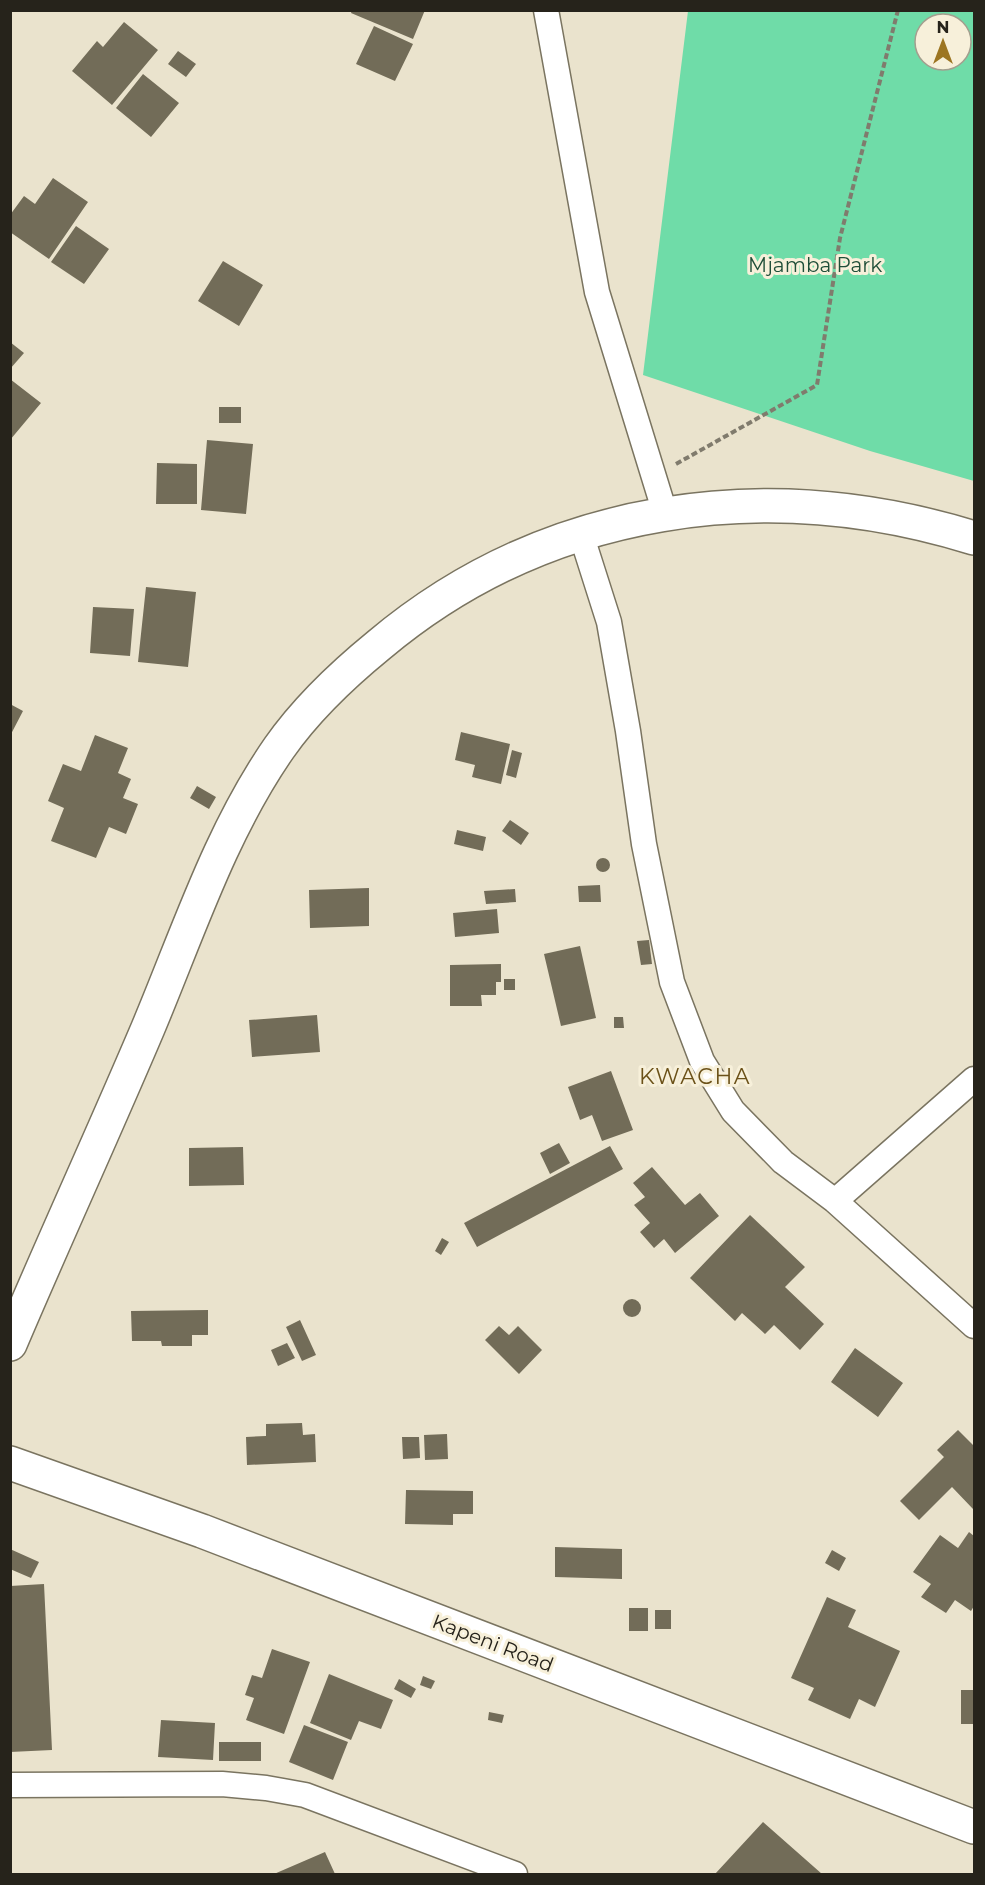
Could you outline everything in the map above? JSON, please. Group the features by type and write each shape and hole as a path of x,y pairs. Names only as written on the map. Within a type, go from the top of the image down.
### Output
{"main road":[{"path":"10,1344 147,1031 227,836 280,747 320,697 410,619 456,589 523,555 581,534 665,513 736,506 798,507 859,513 975,538"},
{"name":"Kapeni Road","path":"10,1463 202,1531 975,1827"}],"street":[{"path":"546,10 597,292 665,513"},
{"path":"581,534 609,622 644,844 672,982 702,1061 733,1111 783,1162 835,1201 975,1326"},
{"path":"835,1201 975,1079"},
{"path":"10,1785 222,1784 295,1793 514,1875"}],"path":[{"path":"655,477 817,385 840,238 898,10"}],"green space":[{"name":"Mjamba Park","path":"688,11 974,11 974,481 870,451 643,375"}],"building":[{"path":"352,10 425,10 413,39 351,13"},
{"path":"124,22 158,50 112,105 72,71 97,41 103,47"},
{"path":"374,26 413,44 395,81 356,64"},
{"path":"178,51 196,64 186,77 168,64"},
{"path":"143,74 179,103 151,137 116,108"},
{"path":"53,178 88,202 49,259 10,232 10,215 24,196 35,204"},
{"path":"76,226 109,249 84,284 51,262"},
{"path":"223,261 263,285 239,326 198,301"},
{"path":"10,342 24,353 10,369"},
{"path":"10,379 41,403 10,440"},
{"path":"219,407 241,407 241,423 219,423"},
{"path":"207,440 253,444 246,514 201,510"},
{"path":"157,463 197,464 197,504 156,504"},
{"path":"146,587 196,592 188,667 138,662"},
{"path":"93,607 134,609 130,656 90,653"},
{"path":"10,704 23,711 10,736"},
{"path":"461,732 510,744 501,784 472,777 475,765 455,760"},
{"path":"95,735 128,748 118,773 131,779 123,798 138,804 126,834 109,827 96,858 51,841 64,808 48,801 63,764 81,771"},
{"path":"512,750 522,753 516,778 506,775"},
{"path":"197,786 216,797 209,809 190,798"},
{"path":"510,820 529,833 521,845 502,831"},
{"path":"457,830 486,837 483,851 454,844"},
{"path":"600,858 606,858 610,865 606,872 600,872 596,868 596,862"},
{"path":"600,885 601,902 579,902 578,886"},
{"path":"369,888 369,926 310,928 309,890"},
{"path":"515,889 516,902 486,904 484,891"},
{"path":"497,909 499,933 455,937 453,913"},
{"path":"649,940 652,964 641,965 637,941"},
{"path":"580,946 596,1018 561,1026 544,954"},
{"path":"501,964 501,982 496,982 496,995 481,995 482,1006 450,1006 450,965"},
{"path":"504,979 515,979 515,990 504,990"},
{"path":"317,1015 320,1052 252,1057 249,1020"},
{"path":"614,1017 623,1017 624,1028 614,1028"},
{"path":"611,1071 633,1130 602,1141 592,1115 580,1120 568,1087"},
{"path":"559,1143 570,1163 550,1174 540,1153"},
{"path":"610,1146 623,1169 477,1247 464,1223"},
{"path":"243,1147 244,1185 189,1186 189,1148"},
{"path":"652,1167 685,1205 700,1193 719,1216 675,1253 664,1239 654,1248 640,1232 650,1223 634,1205 645,1197 633,1183"},
{"path":"750,1215 805,1267 785,1287 824,1324 800,1350 774,1325 765,1334 742,1313 735,1321 690,1278"},
{"path":"442,1238 449,1242 441,1255 435,1251"},
{"path":"632,1299 638,1302 641,1308 638,1314 632,1317 626,1314 623,1308 626,1302"},
{"path":"208,1310 208,1335 192,1335 192,1346 162,1346 161,1341 132,1341 131,1311"},
{"path":"300,1320 316,1355 302,1361 286,1327"},
{"path":"499,1326 509,1335 518,1326 542,1350 519,1374 485,1340"},
{"path":"287,1343 295,1358 278,1366 271,1350"},
{"path":"855,1348 903,1383 878,1417 831,1382"},
{"path":"302,1423 303,1435 315,1434 316,1462 247,1465 246,1437 266,1436 266,1424"},
{"path":"958,1430 974,1446 974,1507 973,1509 952,1487 919,1520 900,1501 944,1457 937,1450"},
{"path":"447,1434 448,1459 425,1460 424,1435"},
{"path":"402,1437 419,1437 420,1458 403,1459"},
{"path":"406,1490 473,1491 473,1514 453,1514 453,1525 405,1524"},
{"path":"969,1532 974,1536 974,1606 971,1611 955,1600 946,1613 921,1597 931,1584 913,1572 940,1535 958,1548"},
{"path":"555,1547 622,1549 622,1579 555,1577"},
{"path":"10,1549 39,1562 31,1578 10,1569"},
{"path":"832,1550 846,1558 839,1571 825,1563"},
{"path":"44,1584 52,1750 10,1752 10,1586"},
{"path":"827,1597 856,1610 848,1627 900,1651 875,1707 859,1699 850,1719 808,1700 814,1688 791,1678"},
{"path":"629,1608 648,1608 648,1631 629,1631"},
{"path":"655,1610 671,1610 671,1629 655,1629"},
{"path":"272,1649 310,1662 284,1734 246,1720 254,1698 245,1695 252,1675 262,1678"},
{"path":"329,1674 393,1700 381,1729 359,1721 351,1740 310,1723"},
{"path":"423,1676 435,1681 431,1689 420,1685"},
{"path":"399,1679 416,1689 411,1698 394,1689"},
{"path":"961,1690 974,1690 974,1724 961,1724"},
{"path":"489,1712 504,1715 502,1723 488,1720"},
{"path":"161,1720 215,1723 213,1760 158,1757"},
{"path":"304,1725 348,1742 333,1780 289,1762"},
{"path":"219,1742 261,1742 261,1761 219,1761"},
{"path":"763,1822 822,1874 715,1874"},
{"path":"325,1852 335,1874 274,1874"}],"district":[{"name":"KWACHA","path":"695,1076"}]}
